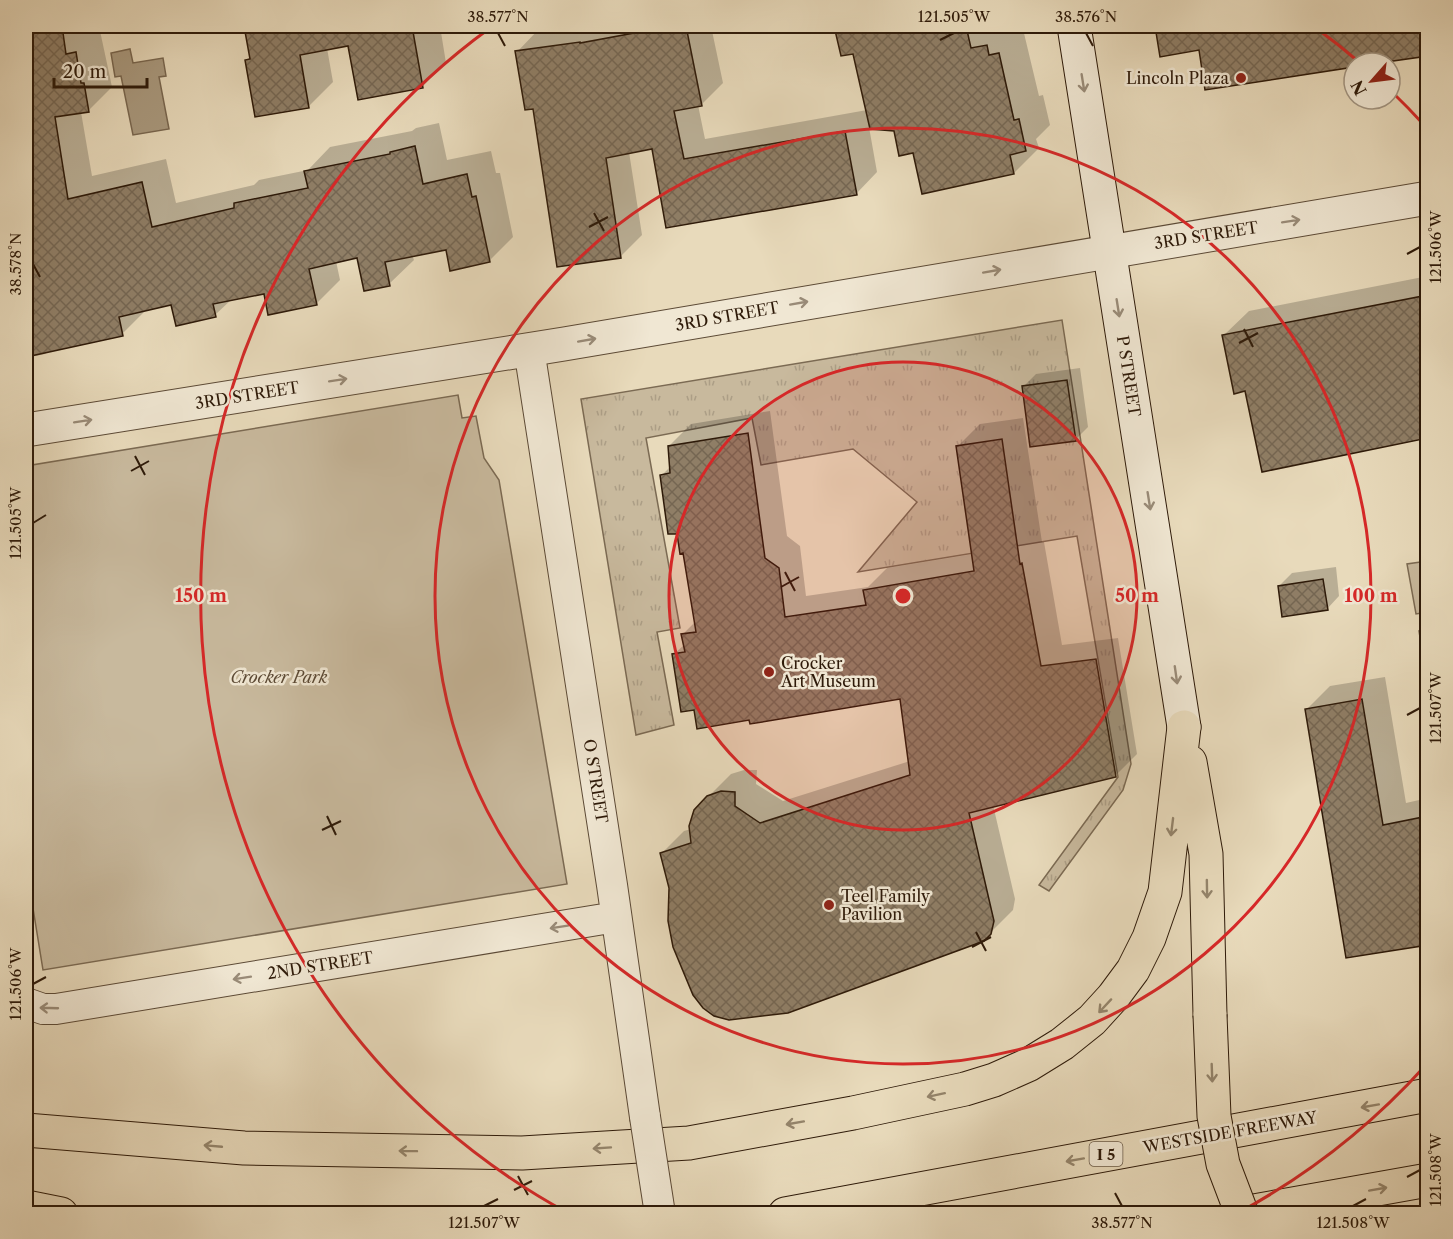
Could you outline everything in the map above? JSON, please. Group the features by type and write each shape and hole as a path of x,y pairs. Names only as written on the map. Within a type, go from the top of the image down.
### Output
{"highway":[{"path":"1184,727 1206,854 1214,1116 1223,1164 1240,1214 1428,1180"},
{"path":"26,1130 244,1148 522,1154 688,1143 853,1113 965,1089 994,1080 1028,1065 1062,1044 1092,1020 1133,970 1149,938 1165,892 1184,727"},
{"name":"WESTSIDE FREEWAY","path":"785,1214 1428,1095"},
{"path":"26,1207 61,1214"}],"street":[{"name":"P STREET","path":"1074,26 1184,727"},
{"name":"3RD STREET","path":"26,430 529,349 1428,198"},
{"name":"O STREET","path":"529,349 660,1214"},
{"name":"2ND STREET","path":"26,1003 43,1009 56,1009 616,917"}],"green space":[{"path":"1062,320 1131,764 1123,790 1049,891 1039,885 1118,777 1077,536 858,572 917,502 853,449 761,465 752,418 646,438 680,628 657,632 674,725 636,735 581,399"},
{"name":"Crocker Park","path":"458,395 462,418 476,416 484,458 499,480 567,884 43,970 26,865 26,466"},
{"path":"1427,561 1427,612 1416,614 1407,564"},
{"path":"1427,630 1428,682 1419,631"}],"shaded area":[{"path":"130,49 133,63 163,58 166,76 159,77 169,129 133,135 121,76 115,77 111,53"}],"building":[{"path":"26,26 62,26 66,54 76,52 81,83 84,83 89,112 55,117 68,199 142,182 152,227 234,208 234,203 308,188 304,171 390,154 390,152 415,146 423,184 467,174 472,197 476,196 490,262 450,271 446,250 385,262 390,286 364,291 357,258 309,269 317,305 268,315 264,294 213,304 216,317 176,326 171,305 119,317 123,336 26,357"},
{"path":"244,26 412,26 423,88 358,100 348,46 300,55 309,108 255,117 245,60 250,59"},
{"path":"672,26 686,26 702,106 674,111 684,159 845,131 857,195 666,228 652,149 606,158 621,258 557,267 533,109 525,110 515,51 580,43"},
{"path":"834,26 966,26 971,48 987,45 989,55 999,53 1014,120 1019,119 1026,151 1010,155 1014,174 922,194 913,153 899,156 894,131 870,129 853,54 841,56"},
{"name":"Lincoln Plaza","path":"1155,26 1428,26 1428,56 1402,60 1402,51 1342,51 1342,69 1205,90 1199,50 1160,57"},
{"path":"1428,295 1428,438 1262,472 1245,391 1234,394 1222,335"},
{"path":"1067,380 1076,441 1030,447 1022,386"},
{"path":"748,433 765,558 779,568 785,617 866,605 863,590 974,571 956,446 1002,439 1020,564 1022,563 1041,666 1096,659 1116,777 969,813 994,921 991,934 984,941 788,1013 729,1020 714,1016 703,1008 693,995 673,947 668,921 669,888 660,853 691,843 689,826 694,810 707,796 721,791 735,792 735,806 760,823 910,775 900,699 750,724 749,720 697,729 694,710 681,712 672,654 685,652 681,634 696,632 683,553 680,554 677,534 668,534 660,475 670,473 668,446"},
{"path":"1323,579 1328,610 1282,617 1278,586"},
{"path":"1362,699 1383,825 1428,816 1428,945 1346,958 1305,709"}],"place":[{"name":"Lincoln Plaza","path":"1241,78"},
{"name":"Crocker Art Museum","path":"769,672"},
{"name":"Teel Family Pavilion","path":"829,905"}]}
